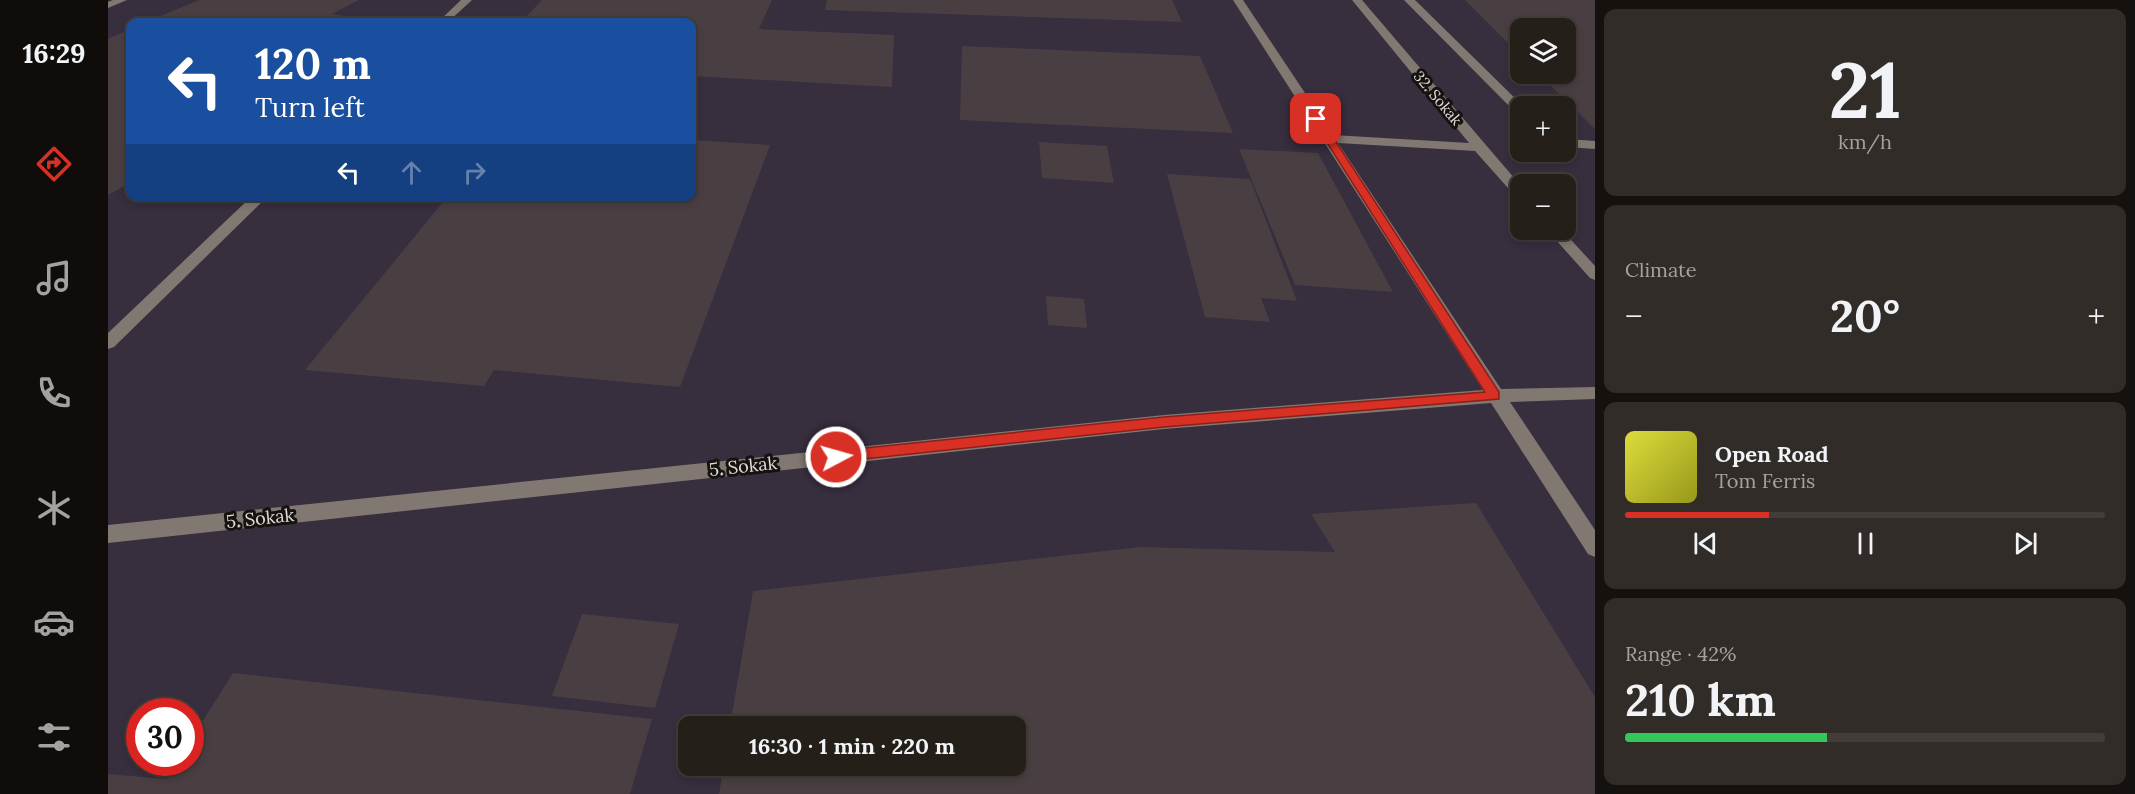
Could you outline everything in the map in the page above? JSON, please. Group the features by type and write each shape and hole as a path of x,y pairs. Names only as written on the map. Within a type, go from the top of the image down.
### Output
{"street":[{"path":"108,5 122,0"},
{"path":"447,18 467,0"},
{"path":"1238,0 1595,548"},
{"name":"32. Sokak","path":"1357,0 1510,182"},
{"path":"1409,0 1510,100"},
{"path":"1329,139 1479,147"},
{"path":"1576,144 1595,145"},
{"path":"108,343 256,201"},
{"path":"1563,240 1595,275"},
{"name":"5. Sokak","path":"108,534 1164,422 1494,396 1595,393"}],"shaded area":[{"path":"108,0 1595,0 1595,794 108,794"}],"building":[{"path":"199,0 359,0 332,14 355,18 156,18"},
{"path":"542,0 772,0 759,29 894,35 892,87 696,76 696,18 525,18"},
{"path":"827,0 1172,0 1182,22 825,10"},
{"path":"1465,0 1595,0 1595,129 1576,110 1576,96 1561,96 1549,84 1576,84 1576,18 1510,18 1510,45"},
{"path":"126,31 126,185 108,195 108,39"},
{"path":"962,46 1200,56 1233,133 960,120"},
{"path":"696,140 770,145 680,387 494,370 484,386 305,370 444,201 696,201"},
{"path":"1039,142 1107,146 1114,183 1042,178"},
{"path":"1239,149 1318,153 1393,292 1295,285"},
{"path":"1167,174 1250,179 1297,301 1261,298 1270,322 1205,317"},
{"path":"1046,296 1084,299 1087,328 1048,325"},
{"path":"1476,503 1595,697 1595,794 719,794 722,776 1026,776 1026,716 732,716 753,591 1140,547 1335,552 1311,514"},
{"path":"582,614 679,624 655,708 552,696"},
{"path":"233,673 652,719 630,794 108,794 108,774 167,779 169,776 204,776 204,719"}],"route":[{"path":"836,457 1164,422 1494,396 1316,119"}]}
